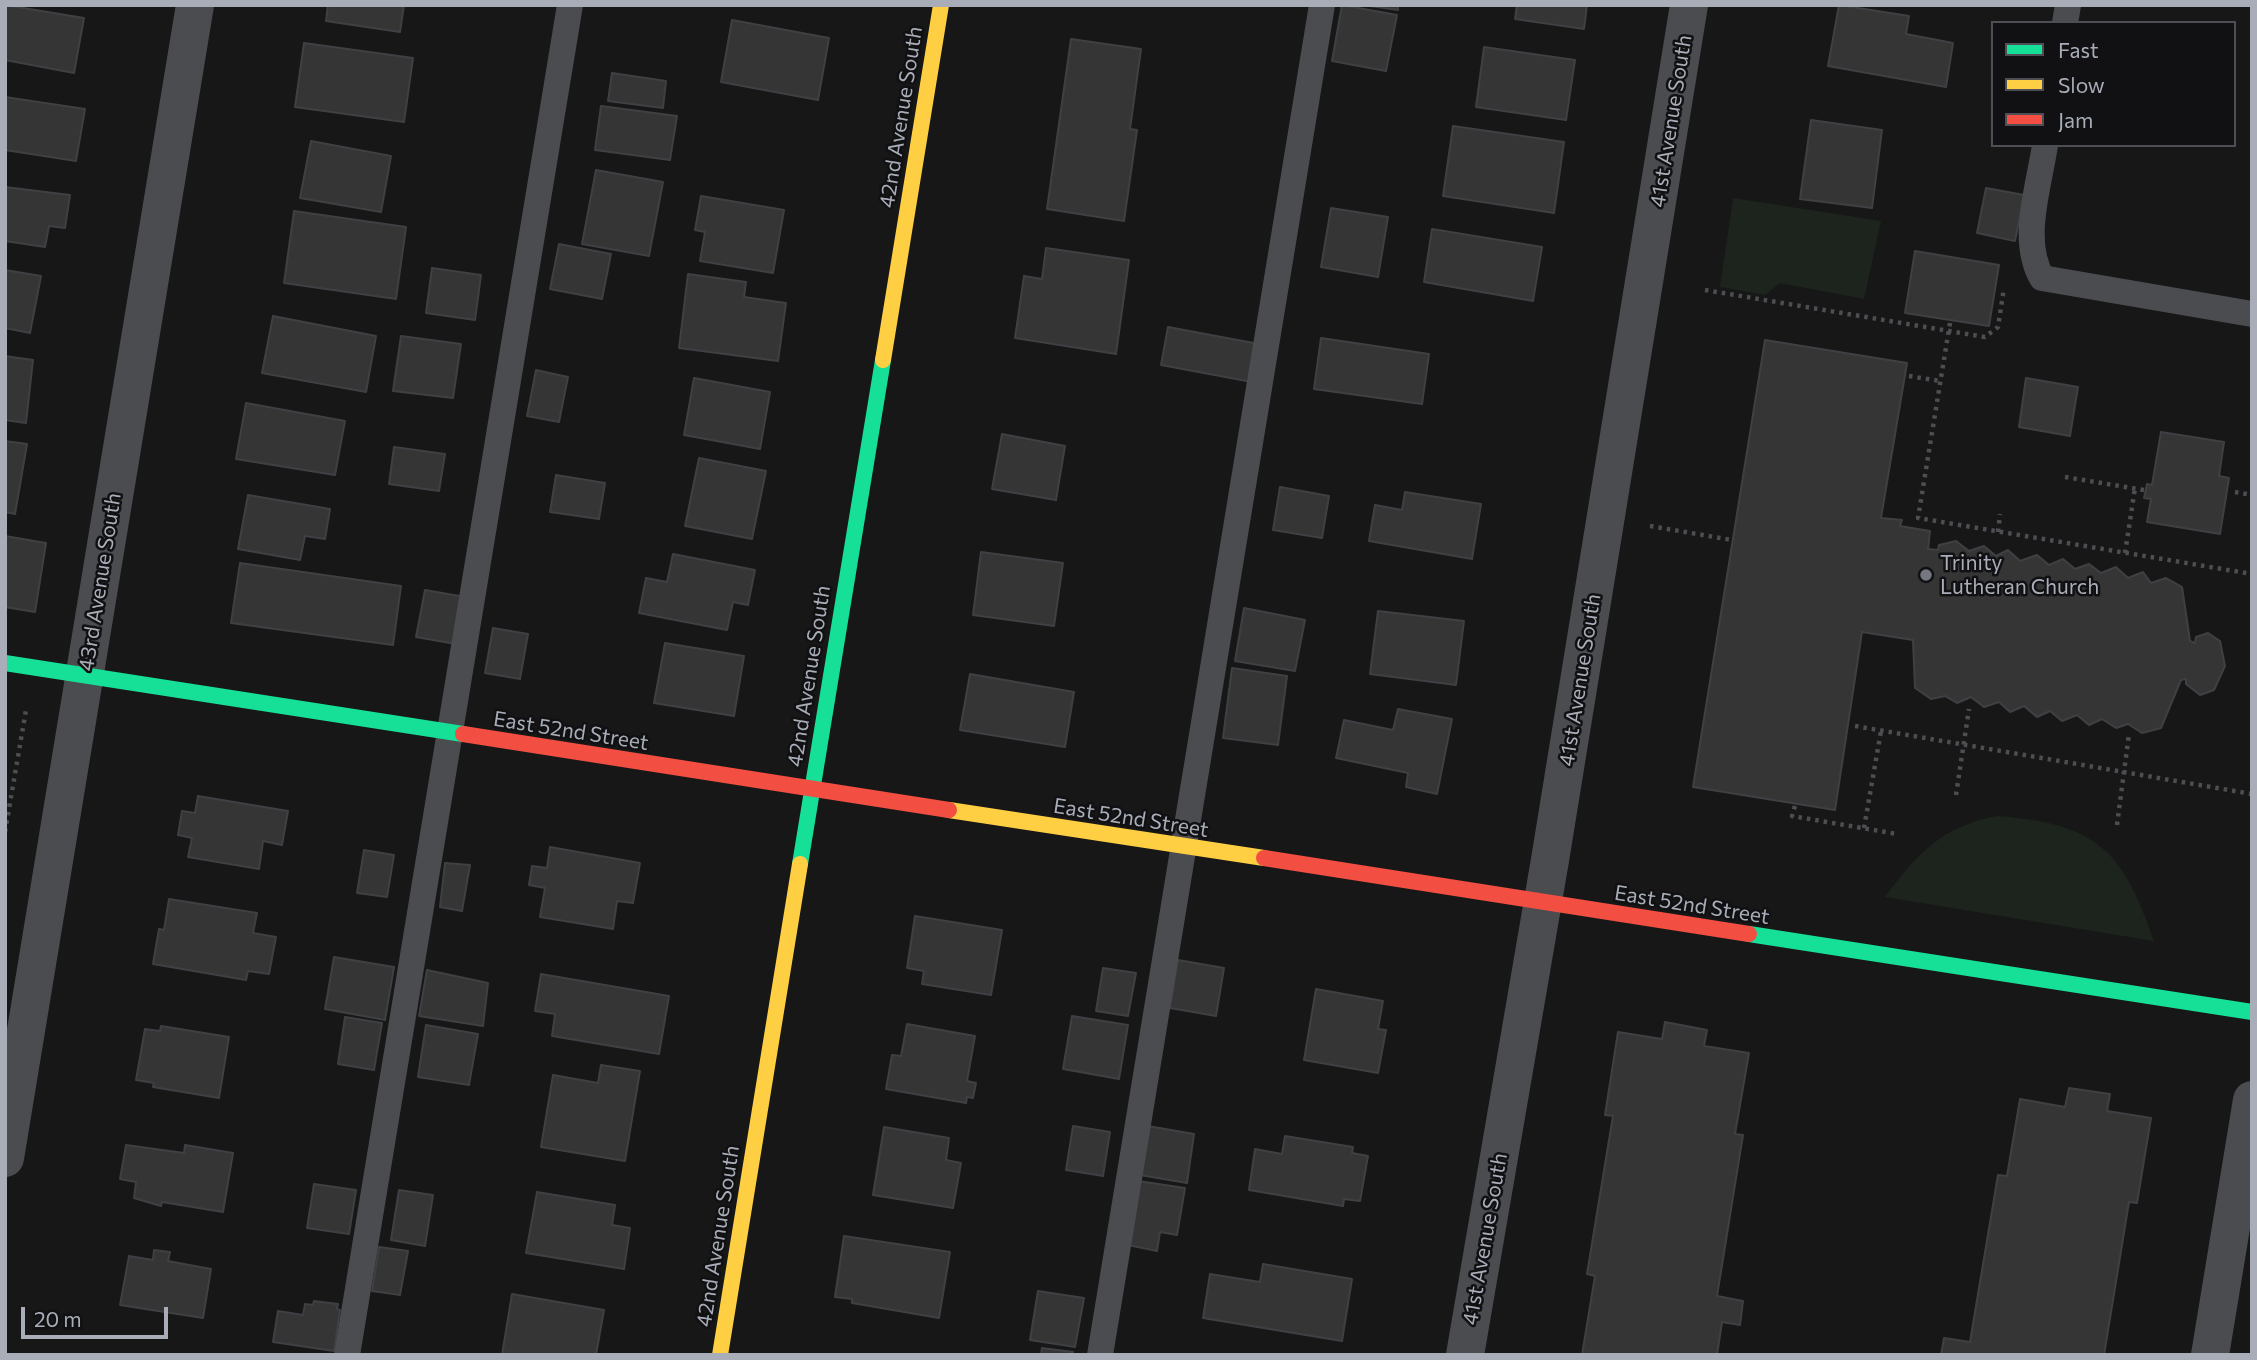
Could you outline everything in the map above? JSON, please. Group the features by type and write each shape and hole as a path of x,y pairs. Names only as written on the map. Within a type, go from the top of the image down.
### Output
{"street":[{"name":"43rd Avenue South","path":"5,1158 195,5"},
{"name":"42nd Avenue South","path":"720,1355 941,5"},
{"name":"41st Avenue South","path":"1465,1355 1543,903 1689,5"},
{"name":"East 52nd Street","path":"5,663 2252,1013"},
{"path":"2210,1355 2252,1100"}],"lane":[{"path":"348,1355 570,5"},
{"path":"1100,1355 1322,5"},
{"path":"2045,147 2031,237 2033,262 2042,278 2252,314"}],"path":[{"path":"1705,290 1985,337 1994,333 1998,327 2005,279"},
{"path":"1950,324 1918,518 2252,574"},
{"path":"1909,376 1940,381"},
{"path":"2065,477 2144,490"},
{"path":"2124,553 2136,488"},
{"path":"2235,492 2252,495"},
{"path":"1998,532 2000,514"},
{"path":"1606,519 1732,540"},
{"path":"5,832 26,709"},
{"path":"1956,795 1969,709"},
{"path":"1855,726 2252,793"},
{"path":"1864,828 1881,731"},
{"path":"2117,825 2129,734"},
{"path":"1795,806 1792,816 1897,834"}],"shaded area":[{"path":"1733,198 1881,221 1864,299 1780,283 1765,295 1720,287"},
{"path":"1997,816 2059,826 2082,835 2101,847 2130,883 2154,941 1885,897 1909,867 1933,844 1961,827"}],"building":[{"path":"5,5 84,18 74,73 5,60"},
{"path":"328,5 404,5 400,32 326,21"},
{"path":"1342,5 1397,15 1386,71 1332,61"},
{"path":"1363,5 1398,5 1398,10"},
{"path":"1517,5 1587,5 1584,29 1515,19"},
{"path":"1839,5 1909,16 1906,34 1953,43 1946,87 1828,66"},
{"path":"732,20 829,38 818,100 721,82"},
{"path":"1071,39 1141,49 1130,129 1137,130 1124,221 1047,209"},
{"path":"304,43 413,58 404,122 295,107"},
{"path":"1484,47 1575,60 1566,120 1476,107"},
{"path":"612,73 666,81 663,108 608,101"},
{"path":"5,97 85,109 76,161 5,150"},
{"path":"601,106 677,116 670,160 595,150"},
{"path":"1811,120 1882,130 1872,208 1800,199"},
{"path":"1453,126 1564,142 1554,213 1443,196"},
{"path":"311,141 391,156 381,212 300,198"},
{"path":"596,170 663,182 649,256 582,244"},
{"path":"5,187 70,195 65,228 49,226 45,247 5,241"},
{"path":"1986,188 2024,195 2015,241 1977,233"},
{"path":"701,196 784,210 773,273 700,261 705,232 695,230"},
{"path":"1331,208 1388,217 1378,277 1321,267"},
{"path":"294,211 406,227 396,299 284,283"},
{"path":"1432,229 1542,247 1533,301 1424,282"},
{"path":"559,244 611,254 602,299 550,289"},
{"path":"1046,248 1129,260 1116,354 1015,338 1024,276 1042,279"},
{"path":"1915,251 1999,265 1989,326 1905,313"},
{"path":"432,268 481,275 475,320 426,313"},
{"path":"5,270 41,276 30,333 5,328"},
{"path":"688,274 746,282 744,297 786,303 778,361 679,348"},
{"path":"273,316 376,336 366,392 262,373"},
{"path":"1168,327 1259,344 1252,382 1161,365"},
{"path":"401,336 461,344 453,398 393,391"},
{"path":"1321,338 1429,354 1422,404 1314,389"},
{"name":"Trinity Lutheran Church","path":"1765,340 1907,363 1881,518 1902,520 1900,526 1930,531 1928,549 1938,550 1939,545 1956,541 1969,551 1984,546 1996,556 2008,550 2020,561 2037,555 2049,565 2063,559 2075,569 2089,564 2101,573 2116,567 2128,578 2143,572 2151,583 2166,578 2182,587 2190,641 2195,643 2196,637 2208,633 2220,641 2225,666 2214,690 2200,695 2186,684 2186,679 2181,680 2161,728 2142,733 2128,724 2116,728 2102,719 2089,725 2077,715 2062,721 2050,711 2037,717 2024,706 2010,712 1999,702 1984,707 1971,697 1957,703 1945,696 1931,699 1915,688 1913,640 1862,632 1835,810 1693,787"},
{"path":"5,356 33,360 26,423 5,420"},
{"path":"536,370 568,377 559,422 527,416"},
{"path":"694,378 770,392 760,449 684,435"},
{"path":"2026,378 2078,387 2070,436 2019,427"},
{"path":"246,403 345,421 335,475 236,459"},
{"path":"2161,432 2224,442 2219,476 2229,478 2220,534 2147,522 2151,499 2144,498 2147,484 2152,485"},
{"path":"1002,434 1065,446 1056,500 992,489"},
{"path":"5,441 27,444 15,514 5,512"},
{"path":"394,447 445,454 439,491 389,484"},
{"path":"699,458 766,471 752,539 685,526"},
{"path":"556,475 605,483 599,519 550,512"},
{"path":"1280,487 1329,496 1322,538 1273,530"},
{"path":"1405,492 1481,504 1472,559 1369,541 1375,505 1402,510"},
{"path":"248,495 330,509 325,539 305,536 300,560 238,549"},
{"path":"5,536 46,543 35,612 5,607"},
{"path":"981,552 1063,563 1054,626 973,615"},
{"path":"673,554 755,570 748,605 733,602 727,630 639,613 646,578 667,582"},
{"path":"240,563 401,586 393,645 231,623"},
{"path":"425,590 465,597 456,644 416,637"},
{"path":"1244,608 1305,620 1295,671 1235,661"},
{"path":"1378,611 1464,621 1456,685 1370,674"},
{"path":"493,628 528,634 520,679 485,673"},
{"path":"665,643 744,656 734,716 654,703"},
{"path":"1232,668 1287,676 1278,745 1223,738"},
{"path":"970,674 1074,692 1065,747 960,730"},
{"path":"1398,709 1452,719 1437,794 1406,787 1408,773 1336,758 1344,720 1393,730"},
{"path":"198,796 288,811 282,845 263,841 259,869 188,857 192,838 178,835 182,811 195,813"},
{"path":"550,847 640,863 633,903 617,901 613,929 540,917 545,888 529,885 532,866 547,868"},
{"path":"364,850 394,855 387,897 357,893"},
{"path":"445,863 470,865 462,911 440,907"},
{"path":"169,899 257,913 253,933 276,937 269,974 248,971 246,980 153,964 159,929 164,930"},
{"path":"915,916 1002,930 991,995 922,984 924,971 907,968"},
{"path":"334,957 394,967 385,1020 325,1009"},
{"path":"1178,960 1224,968 1216,1016 1170,1008"},
{"path":"1103,968 1136,973 1128,1016 1096,1011"},
{"path":"427,970 488,983 483,1026 419,1016"},
{"path":"541,974 669,996 659,1054 552,1036 555,1014 535,1011"},
{"path":"1316,989 1383,1001 1378,1029 1386,1030 1378,1073 1304,1060"},
{"path":"1072,1016 1128,1025 1119,1079 1063,1069"},
{"path":"345,1017 382,1023 374,1070 338,1064"},
{"path":"1665,1022 1707,1030 1704,1046 1749,1053 1735,1134 1743,1135 1717,1296 1743,1301 1740,1325 1722,1322 1717,1355 1582,1355 1595,1276 1587,1274 1613,1116 1605,1115 1618,1032 1662,1039"},
{"path":"907,1024 975,1036 967,1081 976,1083 973,1098 967,1097 966,1103 886,1089 892,1055 901,1056"},
{"path":"426,1025 478,1034 469,1085 418,1077"},
{"path":"161,1026 229,1037 219,1098 153,1087 154,1083 136,1080 145,1029 160,1031"},
{"path":"601,1065 640,1071 625,1161 541,1147 553,1075 598,1083"},
{"path":"2069,1088 2110,1094 2107,1111 2151,1118 2137,1203 2129,1202 2104,1355 1941,1355 1944,1338 1970,1342 1998,1175 2007,1176 2020,1099 2065,1107"},
{"path":"1073,1126 1110,1132 1103,1176 1066,1170"},
{"path":"1148,1126 1194,1134 1187,1183 1140,1175"},
{"path":"884,1127 949,1138 946,1160 961,1163 953,1208 873,1195"},
{"path":"1285,1136 1353,1147 1352,1153 1368,1156 1360,1201 1344,1199 1343,1206 1249,1190 1255,1149 1282,1154"},
{"path":"126,1145 184,1153 185,1145 233,1153 223,1212 162,1202 161,1206 134,1198 136,1182 120,1179"},
{"path":"1138,1181 1185,1188 1177,1235 1160,1232 1157,1251 1128,1245"},
{"path":"314,1184 356,1190 349,1234 307,1228"},
{"path":"399,1190 433,1195 425,1246 391,1240"},
{"path":"537,1192 615,1205 612,1225 630,1228 624,1269 526,1253"},
{"path":"844,1236 950,1252 939,1318 852,1303 852,1299 835,1297"},
{"path":"379,1247 408,1251 400,1295 372,1291"},
{"path":"154,1250 170,1252 168,1261 211,1269 203,1318 120,1305 129,1256 153,1260"},
{"path":"1263,1264 1352,1279 1342,1341 1203,1318 1210,1274 1260,1282"},
{"path":"1038,1291 1084,1298 1075,1347 1030,1340"},
{"path":"512,1294 604,1310 596,1355 502,1355"},
{"path":"314,1301 338,1304 337,1309 340,1310 334,1351 273,1342 278,1311 303,1315 305,1304 313,1305"},
{"path":"1042,1348 1073,1352 1072,1355 1041,1355"}],"traffic: fast":[{"path":"800,864 883,360"},
{"path":"5,663 463,734"},
{"path":"1749,934 2252,1012"}],"traffic: slow":[{"path":"883,360 941,5"},
{"path":"949,810 1264,858"},
{"path":"720,1355 800,864"}],"traffic: jam":[{"path":"463,734 949,810"},
{"path":"1264,858 1749,934"}],"place":[{"name":"Trinity Lutheran Church","path":"1926,575"}]}
